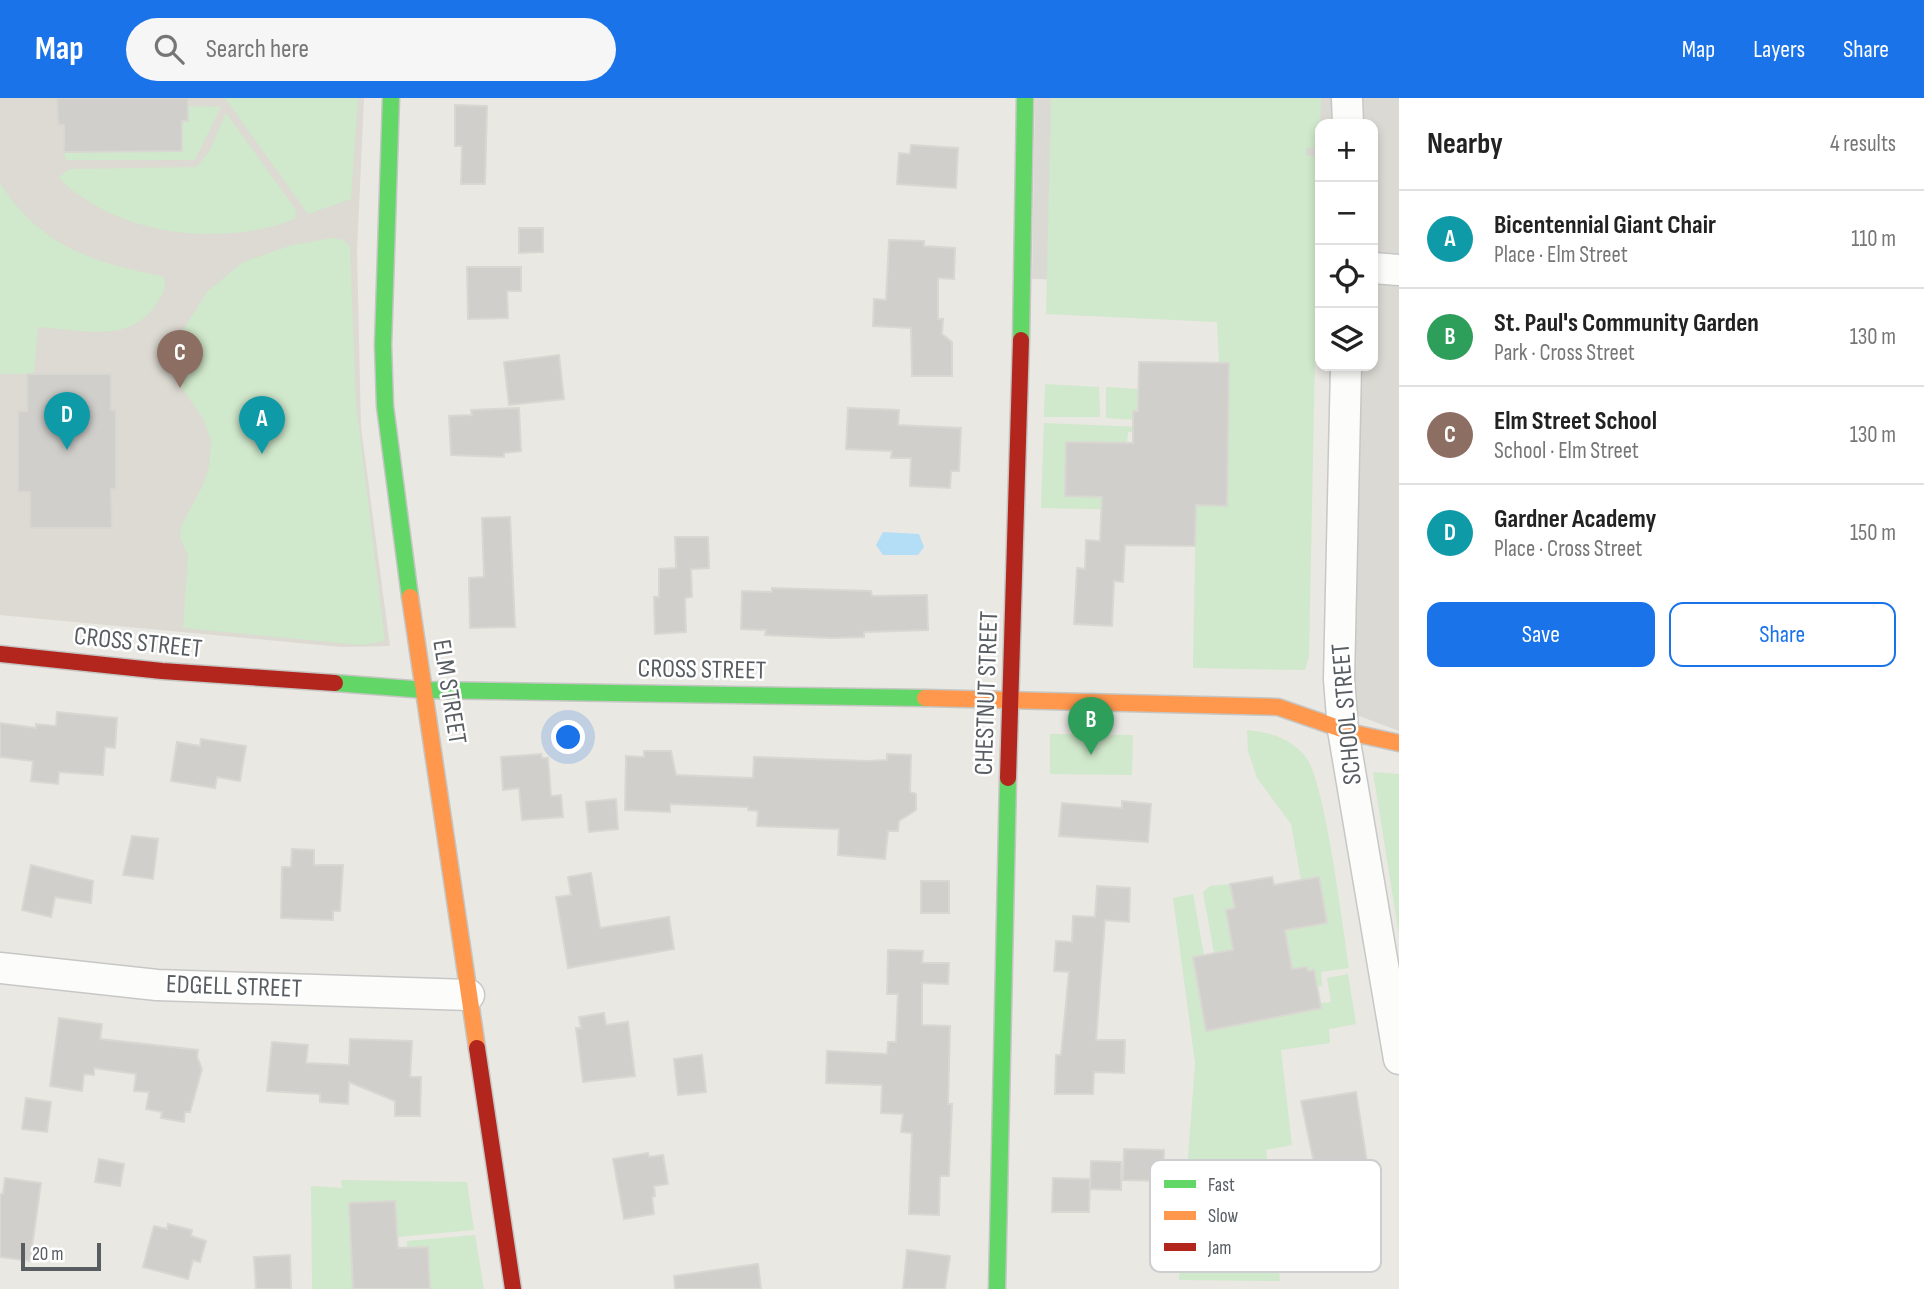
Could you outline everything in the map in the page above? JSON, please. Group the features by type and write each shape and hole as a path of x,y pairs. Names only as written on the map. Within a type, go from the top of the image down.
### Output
{"street":[{"name":"ELM STREET","path":"391,98 382,303 385,406 513,1289"},
{"name":"CHESTNUT STREET","path":"997,1289 1005,859 1019,476 1025,98"},
{"path":"1348,98 1348,119"},
{"path":"1378,268 1399,270"},
{"name":"SCHOOL STREET","path":"1346,371 1339,679 1343,730 1399,1059"},
{"name":"CROSS STREET","path":"0,654 162,671 425,690 1011,699 1278,707 1314,716 1372,741 1399,743"},
{"name":"EDGELL STREET","path":"0,968 157,985 469,995"}],"shaded area":[{"path":"0,98 364,98 357,251 361,427 390,646 341,647 0,615"},
{"path":"1035,98 1399,98 1399,731 1354,714 1353,371 1378,371 1378,119 1315,119 1315,285 1032,279"}],"green space":[{"path":"225,98 358,98 351,199 308,214"},
{"path":"1051,98 1321,98 1320,119 1315,119 1315,149 1306,148 1306,155 1315,156 1315,356 1309,656 1305,670 1193,668 1196,505 1226,506 1217,322 1046,314"},
{"path":"188,106 221,107 195,160 66,160 64,152 182,151 182,121 188,121"},
{"path":"226,113 296,210 295,219 244,232 217,234 162,230 111,213 76,193 59,177 70,169 197,167 210,150"},
{"path":"0,183 32,222 70,248 114,265 163,276 165,288 155,306 144,318 117,330 86,332 38,327 34,374 0,374"},
{"path":"332,238 343,240 350,246 356,403 385,641 362,645 183,628 188,556 180,537 181,526 202,487 209,467 211,441 203,418 178,383 178,338 207,292 243,262 292,245"},
{"path":"1045,384 1099,387 1100,417 1044,417"},
{"path":"1106,387 1138,389 1138,411 1133,411 1133,414 1152,421 1106,418"},
{"path":"1044,423 1142,427 1142,432 1128,432 1127,443 1065,496 1102,497 1102,504 1142,510 1041,508"},
{"path":"1247,730 1279,737 1299,750 1312,770 1319,793 1332,856 1349,968 1321,972 1322,986 1317,987 1314,970 1308,971 1307,967 1286,970 1280,931 1327,922 1319,877 1301,880 1291,824 1257,778 1248,751"},
{"path":"1050,734 1133,735 1132,775 1050,774"},
{"path":"1373,772 1399,774 1399,935"},
{"path":"1230,884 1235,908 1226,911 1231,940 1241,948 1214,953 1203,892 1210,886"},
{"path":"1193,894 1204,955 1193,958 1206,1031 1250,1023 1241,974 1286,1014 1320,1008 1320,1003 1331,1002 1327,978 1348,974 1356,1024 1329,1029 1330,1043 1281,1050 1292,1145 1266,1150 1267,1160 1188,1160 1195,1063 1173,898"},
{"path":"341,1180 467,1182 474,1230 397,1237 395,1201 349,1203 353,1289 312,1289 311,1186 342,1188"},
{"path":"475,1235 484,1289 430,1289 428,1247 407,1247 407,1241"},
{"path":"1180,1272 1279,1272 1280,1281 1179,1280"}],"water":[{"path":"883,532 919,534 924,547 918,555 883,555 876,545"}],"building":[{"path":"57,98 188,98 188,121 182,121 182,151 64,152 64,125 58,125"},
{"path":"455,105 487,106 485,184 461,184 462,146 455,146"},
{"path":"911,145 958,148 956,188 897,184 899,153 910,154"},
{"path":"519,228 543,228 543,252 519,253"},
{"path":"889,240 924,241 924,246 955,248 954,279 938,278 938,319 943,319 942,334 952,342 952,376 912,376 911,328 873,326 874,299 886,300"},
{"path":"467,267 521,267 521,291 507,291 508,318 468,319"},
{"path":"559,355 564,399 509,405 504,362"},
{"path":"1139,362 1229,363 1227,506 1196,505 1195,546 1125,545 1123,582 1114,581 1112,626 1074,624 1077,568 1085,569 1086,540 1100,541 1102,497 1065,496 1066,442 1133,443 1133,411 1138,411"},
{"path":"27,374 111,374 111,410 116,410 116,489 111,489 112,528 30,528 30,492 18,492 18,411 27,411"},
{"path":"519,408 521,451 504,453 504,457 451,455 449,416 472,415 471,410"},
{"path":"848,408 899,410 898,425 961,428 959,471 951,471 950,488 910,486 911,458 891,458 892,451 846,449"},
{"path":"510,517 515,627 470,628 469,578 484,577 482,518"},
{"path":"675,537 708,537 709,568 691,569 692,597 685,598 686,632 655,634 654,597 659,597 659,569 676,568"},
{"path":"772,588 871,591 872,596 927,595 928,630 864,632 864,637 832,638 765,635 766,630 741,629 742,591 772,592"},
{"path":"57,712 117,718 115,748 105,747 103,775 59,772 58,784 31,781 33,761 0,757 0,723 36,728 36,724 56,726"},
{"path":"201,739 246,746 240,781 217,777 215,788 171,781 177,742 200,746"},
{"path":"644,751 671,751 676,775 753,778 754,757 868,761 887,760 887,754 911,755 910,792 916,794 916,810 899,821 898,831 888,831 885,859 838,855 839,829 757,826 758,811 748,810 748,807 670,804 670,812 625,810 626,756 644,757"},
{"path":"541,754 542,758 548,758 551,796 561,795 563,817 522,820 519,788 503,790 501,757"},
{"path":"616,799 618,829 589,832 586,802"},
{"path":"1122,801 1151,804 1148,842 1059,836 1062,803 1122,808"},
{"path":"132,836 158,839 153,879 123,875"},
{"path":"292,849 314,850 314,865 343,865 340,911 333,911 333,920 281,918 282,867 291,867"},
{"path":"31,865 93,881 91,903 55,897 51,917 22,910"},
{"path":"591,873 600,928 669,917 674,949 568,968 556,897 571,895 568,877"},
{"path":"1272,877 1274,885 1319,877 1327,923 1285,930 1292,969 1307,967 1308,971 1314,970 1321,1008 1206,1031 1193,957 1233,950 1226,910 1235,908 1230,884"},
{"path":"921,881 949,881 949,913 921,913"},
{"path":"1097,886 1130,888 1129,922 1105,920 1096,1040 1125,1040 1124,1073 1094,1072 1093,1094 1055,1094 1056,1055 1061,1055 1069,972 1054,971 1056,941 1072,942 1073,916 1095,917"},
{"path":"888,950 923,951 922,963 949,963 948,984 922,983 922,1025 950,1026 948,1104 952,1104 949,1176 940,1176 939,1215 909,1214 912,1133 901,1132 903,1114 881,1113 882,1085 826,1083 827,1051 887,1054 888,1042 896,1042 898,994 887,994"},
{"path":"604,1013 606,1025 628,1022 635,1076 583,1082 576,1028 581,1028 579,1017"},
{"path":"59,1018 102,1024 100,1039 198,1050 197,1057 202,1069 190,1112 185,1112 184,1122 161,1118 162,1112 146,1109 149,1092 134,1091 136,1074 94,1068 94,1075 84,1074 82,1091 50,1086"},
{"path":"350,1039 412,1041 410,1077 421,1077 420,1116 395,1116 395,1101 349,1082 348,1104 320,1102 320,1094 267,1091 272,1042 308,1045 306,1063 349,1065"},
{"path":"702,1055 706,1092 678,1095 674,1059"},
{"path":"1356,1092 1367,1160 1313,1160 1301,1101"},
{"path":"26,1098 51,1102 47,1132 22,1129"},
{"path":"1124,1149 1164,1150 1164,1160 1150,1160 1150,1181 1123,1180"},
{"path":"648,1153 649,1157 663,1155 668,1184 654,1186 654,1214 624,1219 613,1159"},
{"path":"99,1159 124,1164 120,1186 95,1182"},
{"path":"1091,1161 1121,1162 1121,1190 1090,1189"},
{"path":"5,1178 41,1183 30,1261 0,1257 0,1194 3,1194"},
{"path":"1053,1178 1090,1179 1089,1212 1052,1212"},
{"path":"395,1201 398,1248 428,1247 430,1289 353,1289 349,1203"},
{"path":"168,1224 192,1230 191,1236 206,1241 200,1262 193,1260 188,1279 143,1267 154,1226 167,1229"},
{"path":"907,1250 950,1256 945,1289 903,1289"},
{"path":"290,1255 291,1289 256,1289 254,1257"},
{"path":"758,1264 761,1289 675,1289 674,1276"}],"traffic: fast":[{"path":"391,98 383,345 385,406 410,597"},
{"path":"1021,340 1025,98"},
{"path":"335,683 425,690 925,698"},
{"path":"997,1289 1008,778"}],"traffic: slow":[{"path":"410,597 477,1048"},
{"path":"925,698 1278,707 1353,733 1399,743"}],"traffic: jam":[{"path":"1008,778 1021,340"},
{"path":"0,654 162,671 335,683"},
{"path":"477,1048 513,1289"}],"place":[{"name":"Elm Street School","path":"180,388"},
{"name":"Gardner Academy","path":"67,450"},
{"name":"Bicentennial Giant Chair","path":"262,454"},
{"name":"St. Paul's Community Garden","path":"1091,755"}]}
